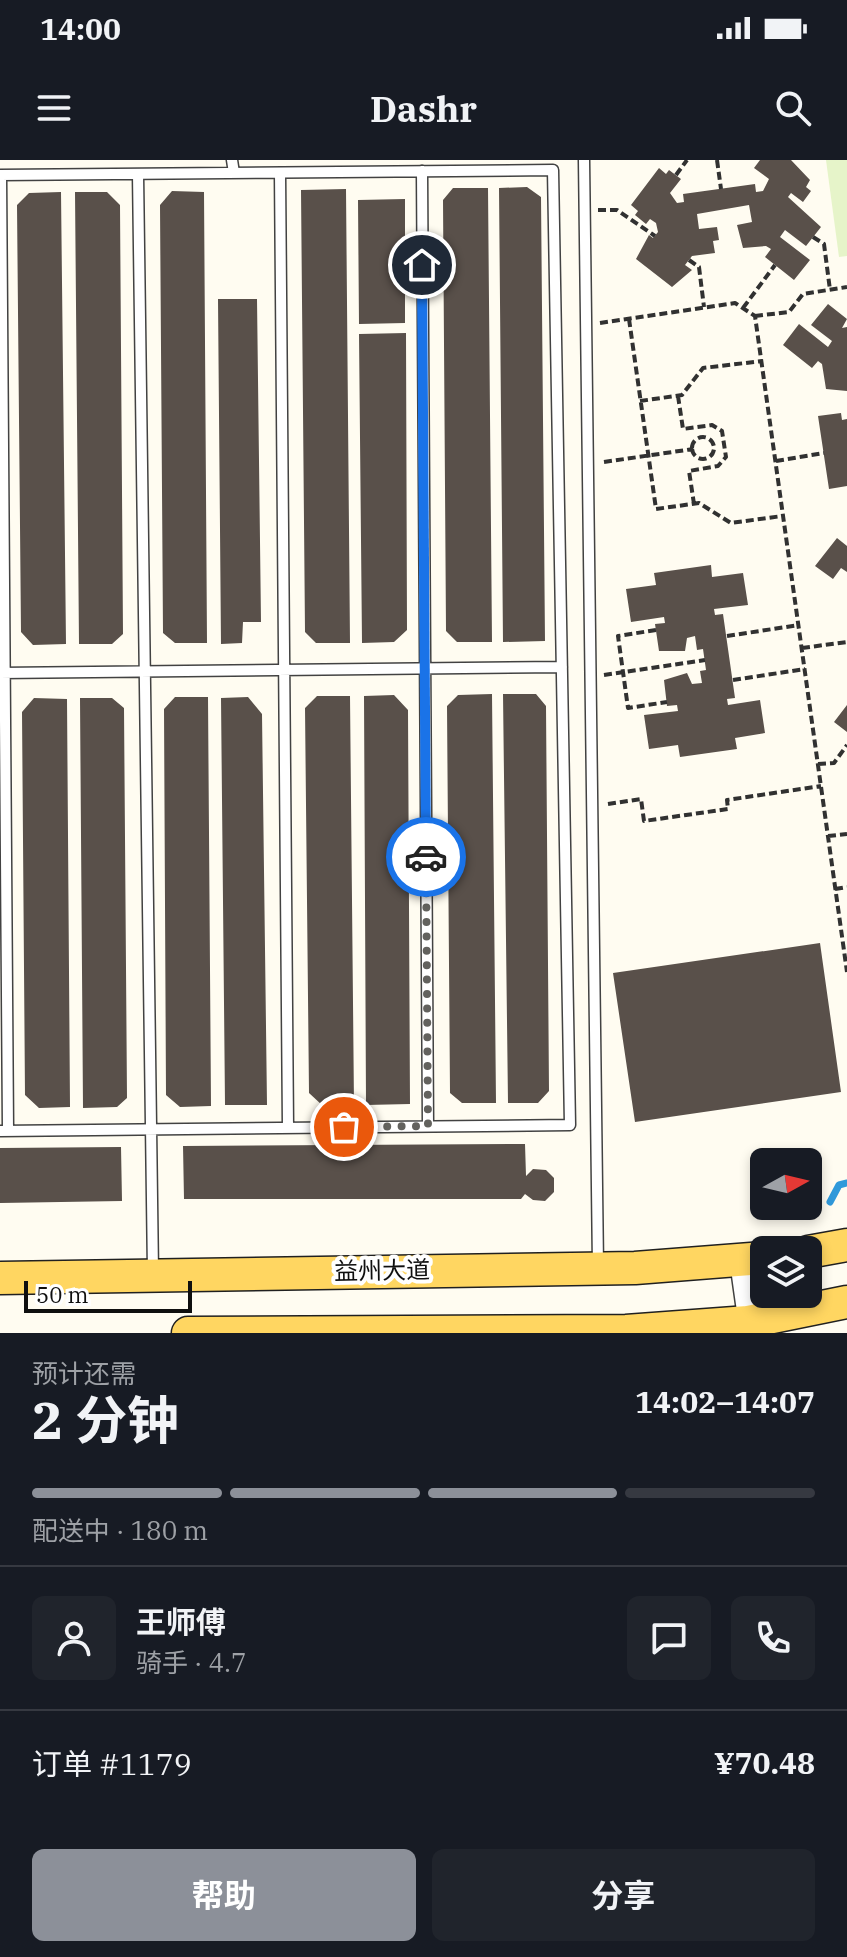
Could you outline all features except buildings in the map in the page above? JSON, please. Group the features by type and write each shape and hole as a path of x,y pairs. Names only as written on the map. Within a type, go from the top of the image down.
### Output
{"main road":[{"path":"822,1249 847,1245"},
{"name":"益州大道","path":"0,1278 598,1268 750,1259"},
{"path":"188,1333 626,1331 749,1327 847,1302"}],"street":[{"path":"749,1327 750,1304"}],"lane":[{"path":"232,160 234,173"},
{"path":"584,160 598,1268"},
{"path":"553,170 570,1125 4,1130 0,175 234,173 553,170"},
{"path":"422,171 428,1126"},
{"path":"280,173 288,1128"},
{"path":"138,174 153,1276"},
{"path":"2,673 562,667"}],"path":[{"path":"676,175 687,160"},
{"path":"717,160 721,189"},
{"path":"584,211 617,210 655,236"},
{"path":"813,237 824,244 830,290"},
{"path":"689,260 699,267 704,307"},
{"path":"743,308 775,265"},
{"path":"586,325 735,303 755,316 789,312 803,294 847,287"},
{"path":"755,316 847,972"},
{"path":"629,319 656,509 699,503 731,523 783,515"},
{"path":"640,401 678,396 703,368 762,361"},
{"path":"678,396 683,429 712,425 722,431 726,457 718,466 689,471 694,504"},
{"path":"700,427 701,437"},
{"path":"701,437 711,440 714,446 713,454 705,458 697,456 693,449 695,440 701,437"},
{"path":"714,446 724,445"},
{"path":"588,464 693,449"},
{"path":"776,461 824,453"},
{"path":"705,458 706,468"},
{"path":"727,636 799,625"},
{"path":"656,630 618,636 628,708 667,702"},
{"path":"802,648 847,642"},
{"path":"591,677 705,660"},
{"path":"733,680 805,669"},
{"path":"818,764 834,763 847,745"},
{"path":"593,806 641,799 644,821 728,809 727,800 821,786"},
{"path":"828,836 847,834"},
{"path":"835,889 847,887"}],"green space":[{"path":"826,160 847,160 847,256 839,257"}],"waterway":[{"path":"830,1202 839,1185 847,1183"}],"way so far":[{"path":"344,1127 428,1126 426,857"}],"route":[{"path":"422,265 426,857"}]}
